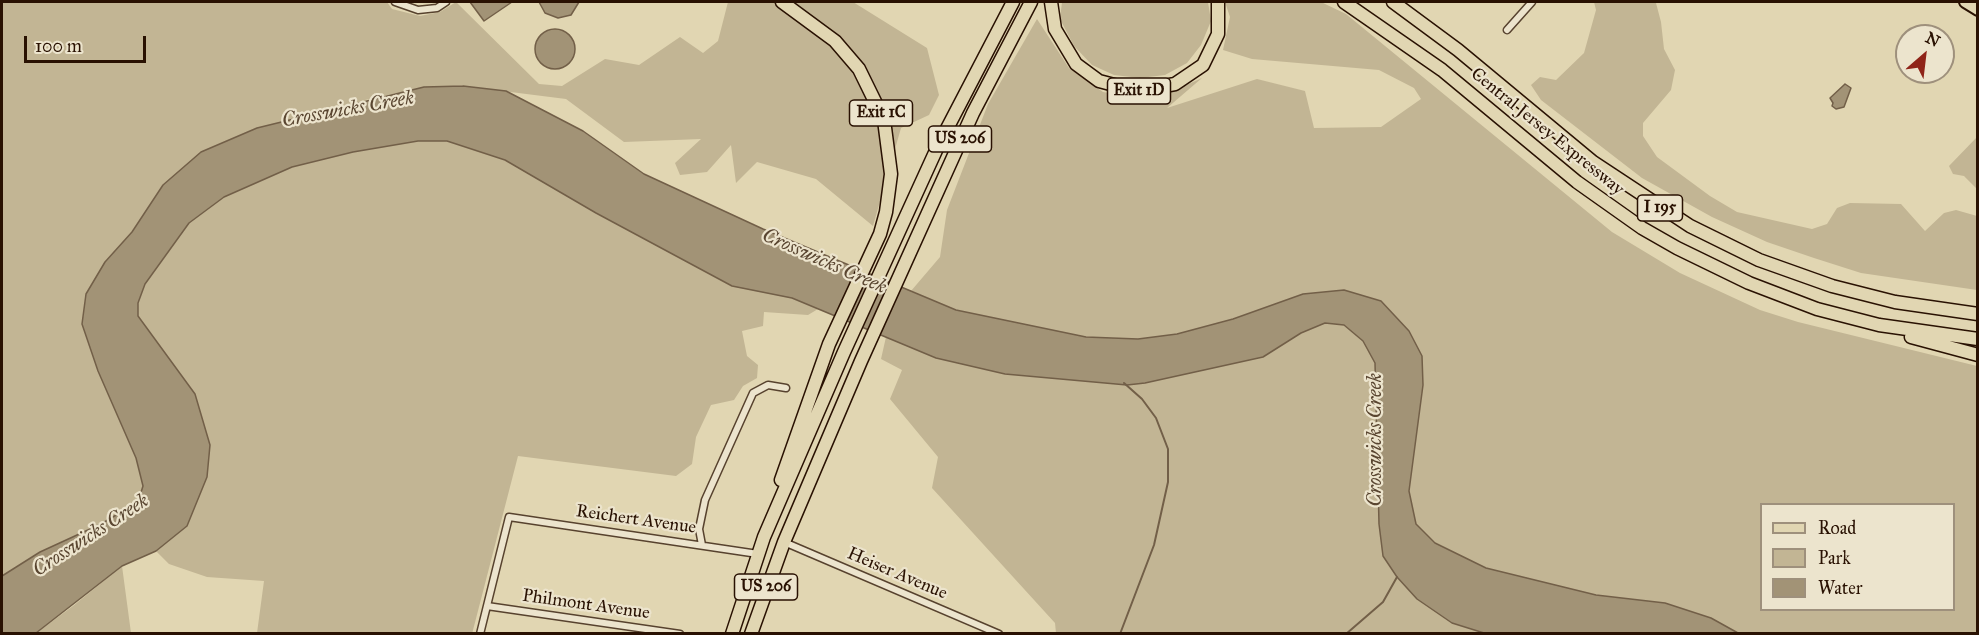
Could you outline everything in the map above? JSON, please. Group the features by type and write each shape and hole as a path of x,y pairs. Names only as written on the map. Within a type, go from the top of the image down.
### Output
{"highway":[{"name":"Exit 1C","path":"764,537 805,409 829,344 882,227 890,194 891,156 884,120 869,85 835,41 782,2"},
{"name":"US 206","path":"732,633 764,537 879,273 938,146 1012,2"},
{"name":"US 206","path":"751,633 784,542 861,361 973,113 1031,2"},
{"name":"Exit 1D","path":"1051,2 1055,29 1076,64 1099,81 1137,91 1175,84 1203,65 1218,34 1218,2"},
{"name":"Central Jersey Expressway","path":"1344,2 1407,43 1577,182 1642,228 1712,267 1817,309 1879,325 1977,339"},
{"name":"Central Jersey Expressway","path":"1393,2 1458,50 1593,162 1657,206 1707,235 1759,260 1863,294 1933,309 1977,314"},
{"path":"1863,294 1977,306"},
{"path":"1879,325 1917,340 1977,355"}],"main road":[{"path":"1965,2 1977,10"}],"street":[{"path":"395,2 418,10 437,8 446,2"},
{"path":"1507,30 1532,2"},
{"path":"702,545 699,529 703,506 742,413 753,393 760,387 770,385 786,388"},
{"name":"Reichert Avenue","path":"487,606 509,517 758,554"},
{"name":"Heiser Avenue","path":"784,542 999,633"},
{"path":"480,633 487,606"},
{"name":"Philmont Avenue","path":"487,606 680,633"}],"green space":[{"path":"2,2 387,2 392,9 420,16 440,12 456,2 539,84 562,86 605,59 639,65 680,37 703,53 718,41 728,2 853,2 927,48 939,95 929,115 901,128 873,226 816,179 757,162 736,183 731,145 707,172 680,175 675,163 701,139 624,142 566,99 463,86 424,87 365,100 163,185 132,232 105,262 98,371 136,458 143,486 138,502 101,524 40,552 2,576"},
{"path":"1062,2 1208,2 1211,21 1201,45 1187,63 1165,75 1140,78 1114,75 1092,65 1074,46 1060,19"},
{"path":"1225,2 1321,2 1346,14 1612,232 1680,273 1760,310 1798,322 1977,366 1977,633 1738,633 1711,618 1665,603 1596,595 1485,568 1436,543 1416,524 1409,491 1423,385 1409,331 1381,301 1303,294 1233,319 1177,334 1138,339 1086,337 956,310 911,291 940,257 947,210 988,104 1037,19 1069,68 1103,92 1138,98 1173,91 1202,78 1167,108 1257,79 1305,91 1314,128 1381,127 1421,99 1414,88 1379,70 1252,59 1223,50 1230,17"},
{"path":"1594,2 1658,2 1656,3 1664,49 1675,70 1671,90 1643,123 1643,136 1657,157 1710,196 1737,212 1812,229 1827,224 1837,208 1850,203 1901,204 1925,231 1944,213 1956,210 1977,216 1977,290 1861,273 1814,258 1767,242 1712,217 1642,178 1541,100 1531,85 1540,77 1556,80 1584,53 1596,10"},
{"path":"1977,137 1977,189 1964,176 1953,174 1949,166"},
{"path":"418,141 447,141 505,160 596,213 732,286 792,298 818,309 808,315 764,312 763,326 742,331 747,356 758,365 757,378 743,386 734,400 711,405 696,437 692,464 676,476 518,456 472,634 257,633 264,581 207,577 169,564 156,551 187,526 149,333 138,316 138,303 145,284 189,223 224,197 292,167 353,152"},
{"path":"1325,323 1344,325 1363,341 1375,362 1379,524 1383,556 1452,623 1484,633 1056,633 1055,623 932,488 938,457 890,399 902,370 881,359 886,337 936,358 1127,385 1262,357 1301,333"},
{"path":"122,566 131,633 35,634 73,606"}],"water":[{"path":"470,2 512,2 484,21"},
{"path":"539,2 579,2 571,15 558,18 545,13"},
{"path":"555,29 569,35 575,49 569,63 555,69 541,63 535,49 541,35"},
{"path":"1845,84 1851,88 1844,107 1836,109 1832,106 1830,98"},
{"path":"463,86 506,91 583,131 644,174 763,229 956,310 1086,337 1138,339 1177,334 1233,319 1303,294 1344,290 1381,301 1409,331 1422,356 1423,385 1409,491 1416,524 1435,543 1486,568 1596,595 1665,603 1711,618 1738,633 1484,633 1452,623 1417,599 1397,577 1383,556 1379,524 1375,363 1363,341 1344,325 1325,323 1301,333 1263,357 1145,383 1127,385 1005,374 936,358 792,298 732,286 596,213 505,160 447,141 418,141 353,152 292,167 224,197 189,223 145,284 138,303 138,316 195,394 210,445 207,477 187,526 156,551 122,566 36,633 2,634 2,576 40,552 101,524 138,502 143,486 136,458 98,371 82,324 86,294 105,262 132,232 163,185 201,152 257,128 424,87"}],"waterway":[{"name":"Crosswicks Creek","path":"1120,634 1154,545 1168,482 1168,449 1156,418 1142,399 1124,383"},
{"name":"Crosswicks Creek","path":"1346,634 1383,602 1397,577"}]}
